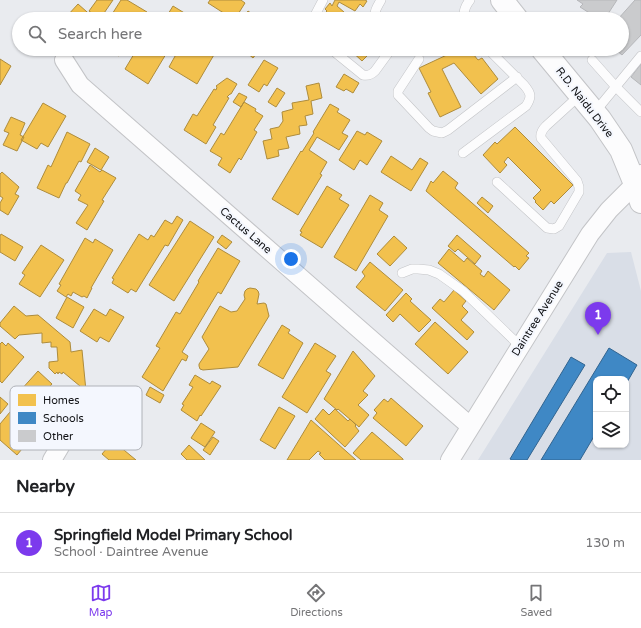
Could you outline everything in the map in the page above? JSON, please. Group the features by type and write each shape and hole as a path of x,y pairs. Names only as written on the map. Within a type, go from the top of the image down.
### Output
{"street":[{"path":"502,0 512,12"},
{"name":"R.D. Naidu Drive","path":"548,56 595,112 620,150 639,186"},
{"name":"Cactus Lane","path":"64,60 80,85 470,426"},
{"name":"Daintree Avenue","path":"450,460 590,234 609,210 639,186"},
{"path":"52,460 58,450"}],"lane":[{"path":"317,12 323,0"},
{"path":"375,12 381,0"},
{"path":"464,12 470,0"},
{"path":"340,56 366,76 375,71 386,56"},
{"path":"463,153 526,106 530,100 530,91 495,56"},
{"path":"595,112 641,56"},
{"path":"419,59 398,91 398,95 429,128 433,131 442,133 517,77"},
{"path":"592,60 641,112"},
{"path":"497,182 547,228 554,229 559,226 579,192 579,184 540,135 542,130 580,95"},
{"path":"402,273 412,269 418,269 429,270 439,274 463,291 520,346"}],"shaded area":[{"path":"631,252 641,291 641,460 478,460 607,253"}],"building: Homes":[{"path":"97,0 113,0 105,12 89,11"},
{"path":"121,0 127,0 147,12 113,12"},
{"path":"210,0 241,0 245,3 239,12 222,12 208,3"},
{"path":"335,0 367,1 363,7 360,4 355,11 339,2 337,6 344,12 326,12 327,11 325,9 330,3 332,6"},
{"path":"78,4 87,12 71,12"},
{"path":"173,6 183,12 169,12"},
{"path":"133,56 165,56 148,84 125,69"},
{"path":"175,56 213,56 197,84 169,67"},
{"path":"357,56 367,56 362,61"},
{"path":"445,56 475,56 478,60 482,58 498,79 481,94 454,63 442,69 461,107 440,117 428,93 431,92 419,68"},
{"path":"0,59 11,66 0,85"},
{"path":"264,60 278,68 267,86 264,84 259,92 248,85"},
{"path":"344,74 359,83 353,93 346,89 344,91 336,87"},
{"path":"227,78 237,84 231,94 227,97 229,98 213,125 216,127 206,144 184,130 193,114 197,116 214,89 216,90 216,86"},
{"path":"319,83 322,98 311,101 313,114 305,116 307,125 299,126 300,134 286,137 289,148 278,150 279,156 267,159 263,141 272,139 270,129 279,127 283,121 282,112 293,109 292,103 309,100 306,86"},
{"path":"277,88 285,93 276,107 268,102"},
{"path":"239,93 247,97 241,107 233,102"},
{"path":"244,102 256,109 255,111 263,116 254,130 257,132 241,160 239,158 230,173 218,165 222,158 210,151 221,133 224,135"},
{"path":"43,103 66,116 48,147 41,143 37,149 21,140"},
{"path":"330,104 339,109 337,112 350,120 342,133 348,136 339,150 317,137 309,150 327,162 320,174 322,175 298,215 272,199 301,151 302,152 314,133 313,132"},
{"path":"11,117 25,123 20,135 24,137 17,151 3,145 9,133 4,131"},
{"path":"515,127 573,185 554,204 551,201 543,210 533,198 541,190 508,157 504,162 507,165 500,173 483,155 495,142 497,144"},
{"path":"357,131 365,135 367,132 382,141 367,165 360,160 354,170 339,160"},
{"path":"67,132 90,144 81,162 79,161 66,183 59,198 37,188 48,165 51,167"},
{"path":"95,148 109,157 101,170 87,162"},
{"path":"391,156 412,170 420,158 428,163 411,191 381,172"},
{"path":"90,165 100,172 102,170 116,178 102,200 104,201 87,230 76,223 88,205 78,200 81,195 75,191"},
{"path":"443,171 458,183 455,188 529,253 526,256 529,258 519,270 426,191 431,181 433,183"},
{"path":"2,172 19,187 15,194 19,196 8,215 0,210 0,203 3,198 0,196 0,174"},
{"path":"327,186 342,195 339,199 349,205 322,248 300,235 302,232 300,231"},
{"path":"370,195 383,203 379,210 388,216 356,271 334,257"},
{"path":"482,197 493,206 488,213 477,203"},
{"path":"177,216 183,220 168,246 165,245 136,292 131,289 128,293 112,283 114,279 112,278 139,234 148,240 151,235 154,237 165,220 172,224"},
{"path":"190,221 214,237 174,301 149,285"},
{"path":"1,234 23,247 15,261 0,252"},
{"path":"222,235 232,242 226,249 217,242"},
{"path":"457,235 481,256 475,264 458,249 455,252 448,246"},
{"path":"394,236 407,248 390,266 377,254"},
{"path":"85,238 93,243 95,239 113,250 91,288 87,298 73,292 71,296 68,294 66,297 57,291 61,285 59,284"},
{"path":"41,245 64,260 40,297 19,284 25,275 22,273"},
{"path":"218,248 240,261 221,294 218,292 182,352 188,356 186,361 182,359 163,391 142,377 160,348 156,346 176,312 180,314"},
{"path":"449,249 464,262 467,258 482,271 480,274 484,277 488,271 510,290 494,310 438,263"},
{"path":"370,262 403,290 385,311 356,287 365,276 362,272"},
{"path":"250,288 258,291 259,294 257,304 266,304 269,316 238,367 200,369 199,364 209,349 202,337 220,306 231,312 237,311 245,299 245,291"},
{"path":"454,290 466,301 462,306 468,312 461,320 474,332 467,340 432,308 440,299 444,302"},
{"path":"406,293 412,299 410,301 431,320 419,332 400,314 393,322 386,315"},
{"path":"67,297 84,307 73,328 56,318"},
{"path":"14,306 26,316 38,315 70,342 71,352 82,350 86,386 80,386 63,372 62,374 59,372 58,374 57,372 55,374 49,368 49,362 58,361 57,347 51,347 51,342 42,343 42,333 19,335 15,339 0,326 0,323"},
{"path":"94,309 106,316 110,309 124,317 109,342 100,337 97,342 80,331"},
{"path":"435,322 468,352 448,374 415,344"},
{"path":"282,325 290,330 288,333 303,343 283,379 258,365"},
{"path":"2,342 6,346 8,343 24,357 2,383 0,381 0,344"},
{"path":"315,343 336,356 326,371 331,374 307,413 282,397"},
{"path":"353,351 375,376 363,391 368,395 358,405 369,415 359,427 324,399"},
{"path":"38,371 52,384 50,386 24,386"},
{"path":"195,375 210,384 212,381 221,386 197,421 181,410 184,405 182,404 193,387 189,385"},
{"path":"150,387 164,395 160,403 146,395"},
{"path":"0,397 8,404 0,414"},
{"path":"391,398 423,426 406,446 373,418 377,413 374,410 384,399 388,402"},
{"path":"279,407 295,416 275,449 260,440"},
{"path":"323,409 329,415 335,409 348,421 350,419 356,425 355,426 359,431 345,447 315,419"},
{"path":"10,412 10,449 0,440 0,424"},
{"path":"311,420 356,460 325,460 318,451 309,460 287,460"},
{"path":"201,423 215,432 205,447 191,438"},
{"path":"372,432 403,460 361,460 353,453"},
{"path":"213,437 219,441 210,455 203,450"},
{"path":"189,445 205,460 187,460 181,454"},
{"path":"11,450 21,450 17,455"},
{"path":"105,450 124,450 136,460 109,460 102,454"}],"building: Schools":[{"path":"609,348 637,365 629,379 629,376 593,376 593,438 580,460 541,460"},
{"path":"571,357 585,365 527,460 510,459"}],"building: Other":[{"path":"577,0 617,0 609,12 588,12 580,7 583,4"},
{"path":"635,0 641,0 641,35 629,48 629,12 624,12"},
{"path":"641,64 641,85 631,77"}],"place":[{"name":"Springfield Model Primary School","path":"598,335"}]}
